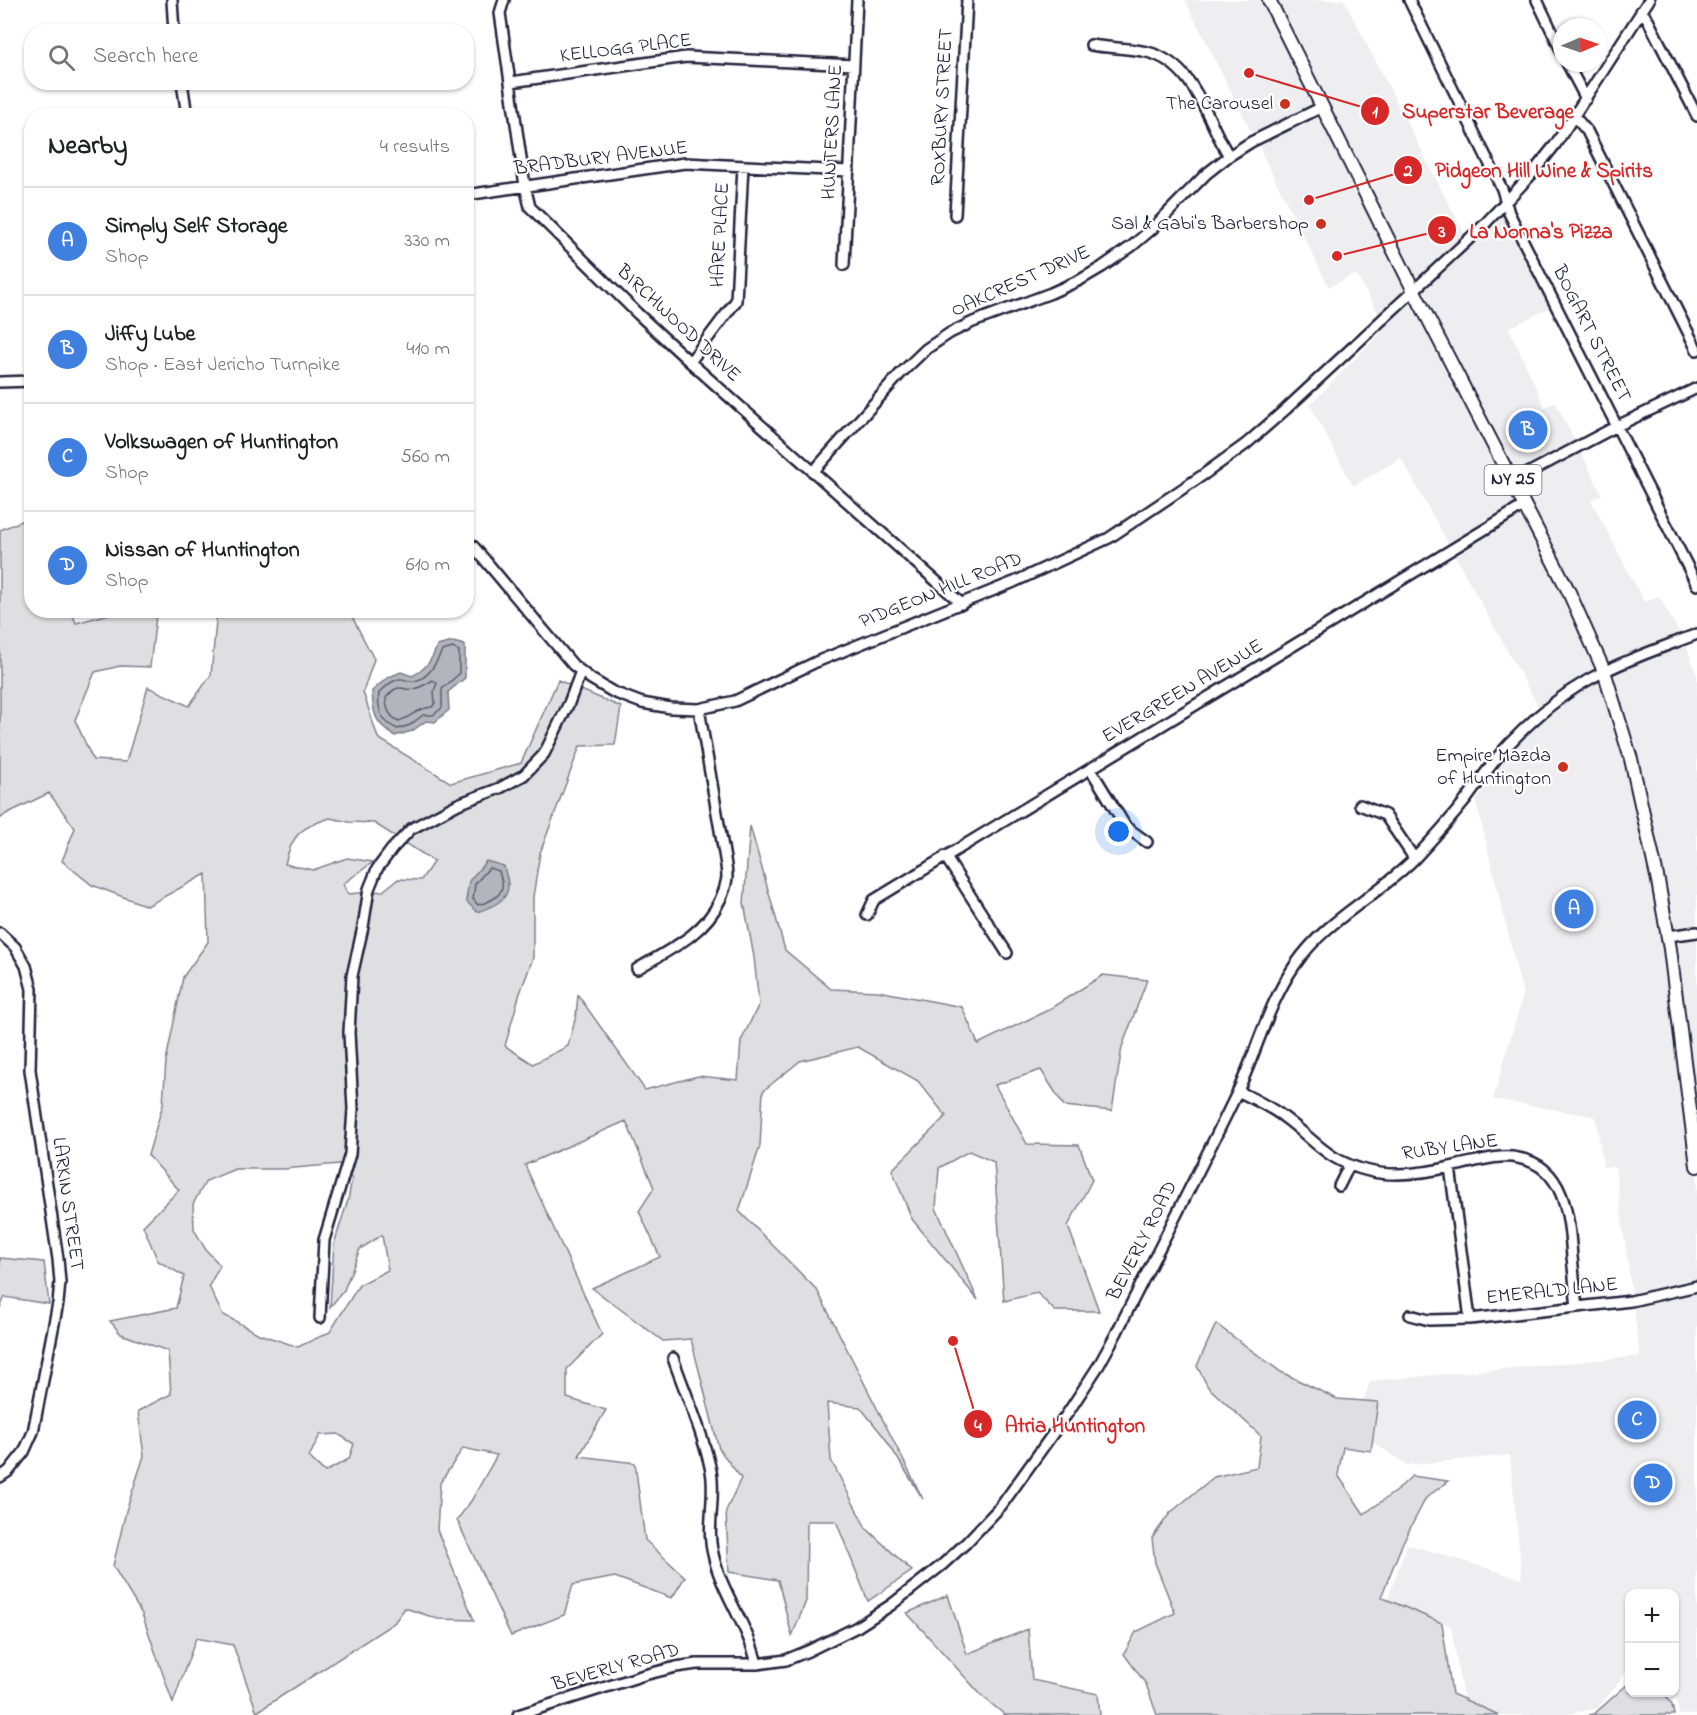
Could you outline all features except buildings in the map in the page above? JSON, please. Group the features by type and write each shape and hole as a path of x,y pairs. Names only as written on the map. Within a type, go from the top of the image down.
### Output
{"main road":[{"name":"NY 25","path":"1269,0 1414,291 1568,590 1604,671 1635,774 1654,861 1668,936 1697,1166"}],"street":[{"path":"172,0 174,24"},
{"name":"BIRCHWOOD DRIVE","path":"504,0 500,13 530,207 690,362 962,604"},
{"name":"HUNTERS LANE","path":"844,265 857,0"},
{"name":"ROXBURY STREET","path":"955,215 967,0"},
{"name":"BOGART STREET","path":"1409,0 1502,189 1509,213 1697,585"},
{"path":"1537,0 1553,33"},
{"name":"PIDGEON HILL ROAD","path":"474,548 573,665 613,692 642,703 671,708 699,709 735,701 816,663 1014,582 1108,538 1203,476 1246,444 1286,409 1482,227 1530,176 1555,145 1649,0"},
{"path":"1641,11 1647,18 1697,116"},
{"path":"1091,45 1148,52 1172,64 1196,91 1229,156"},
{"name":"KELLOGG PLACE","path":"511,82 686,57 854,65"},
{"path":"1572,72 1586,99"},
{"path":"183,90 186,108"},
{"name":"OAKCREST DRIVE","path":"813,472 901,373 926,349 950,333 973,322 1080,280 1102,267 1152,230 1206,174 1229,156 1251,142 1322,107"},
{"path":"1574,116 1587,131 1697,350"},
{"name":"BRADBURY AVENUE","path":"474,194 685,163 849,171"},
{"name":"HARE PLACE","path":"690,362 736,301 743,166"},
{"path":"0,382 24,381"},
{"path":"1513,481 1617,426 1697,388"},
{"name":"EVERGREEN AVENUE","path":"867,915 873,900 1525,505"},
{"name":"BEVERLY ROAD","path":"521,1714 660,1670 698,1664 757,1664 797,1656 865,1622 919,1584 966,1543 1001,1506 1050,1440 1099,1365 1238,1091 1272,1005 1296,964 1342,915 1414,858 1465,801 1490,765 1531,722 1571,691 1604,671 1697,634"},
{"path":"320,1318 324,1240 350,1154 353,1109 349,1033 352,976 369,889 377,869 411,829 458,804 500,788 524,775 544,754 581,671"},
{"path":"637,969 685,940 708,921 717,906 727,880 699,709"},
{"path":"1090,770 1126,826 1147,842"},
{"path":"1360,805 1385,814 1414,858"},
{"path":"945,856 1007,952"},
{"path":"1668,936 1697,932"},
{"name":"LARKIN STREET","path":"0,933 15,948 26,966 32,989 30,1070 60,1282 33,1432 24,1452 9,1471 0,1477"},
{"name":"RUBY LANE","path":"1238,1091 1265,1104 1330,1156 1348,1166 1372,1172 1395,1174 1419,1172 1501,1157 1519,1158 1538,1166 1551,1177 1561,1192 1567,1211 1577,1307"},
{"path":"1339,1186 1348,1166"},
{"path":"1450,1167 1470,1319"},
{"name":"EMERALD LANE","path":"1410,1315 1429,1320 1470,1319 1631,1301 1697,1286"},
{"path":"673,1358 705,1448 711,1473 711,1536 716,1567 753,1645 757,1664"}],"shaded area":[{"path":"1185,0 1344,0 1470,245 1502,213 1549,308 1509,328 1545,407 1555,402 1602,494 1591,500 1644,602 1659,596 1686,645 1697,675 1697,1715 1679,1715 1676,1699 1651,1704 1650,1697 1679,1697 1679,1589 1625,1589 1625,1674 1598,1708 1563,1715 1500,1715 1464,1704 1451,1626 1386,1604 1407,1544 1522,1579 1510,1455 1407,1465 1354,1430 1370,1381 1640,1356 1615,1167 1603,1167 1596,1117 1493,1099 1523,995 1476,801 1539,708 1401,458 1353,486 1310,405 1386,327 1356,274 1329,287"},
{"path":"24,520 24,618 74,618 76,623 94,618 156,618 150,667 120,666 95,672 75,720 93,760 126,762 148,687 189,706 211,675 216,618 353,618 374,659 363,692 378,738 451,783 521,763 558,680 621,707 615,745 580,746 540,853 533,897 533,958 519,996 505,1046 533,1064 568,1046 576,1016 578,995 645,1090 698,1076 738,1080 741,1041 759,1004 754,957 744,903 750,826 785,950 831,989 878,991 962,1007 978,1044 1048,1010 1103,975 1147,980 1122,1047 1112,1111 1064,1106 1041,1070 995,1085 1027,1144 1079,1145 1092,1180 1068,1226 1099,1311 1055,1311 1037,1293 1004,1301 994,1162 969,1151 939,1168 936,1208 978,1300 912,1219 892,1170 946,1116 918,1081 858,1047 800,1061 763,1091 760,1146 739,1211 817,1290 923,1499 885,1438 860,1407 827,1403 831,1460 866,1528 912,1571 868,1601 836,1521 807,1521 806,1601 792,1636 778,1580 729,1572 726,1511 741,1478 719,1449 691,1339 663,1341 592,1288 660,1257 639,1211 654,1188 626,1121 525,1165 602,1334 567,1369 567,1398 606,1410 579,1456 635,1463 645,1540 685,1577 672,1598 615,1577 573,1585 564,1615 511,1636 457,1520 471,1501 497,1455 463,1448 440,1483 437,1530 474,1620 438,1619 405,1608 394,1623 257,1712 233,1645 196,1638 173,1703 142,1614 113,1566 126,1511 144,1456 138,1411 171,1394 168,1351 121,1334 110,1321 176,1308 184,1276 158,1261 143,1226 179,1190 148,1155 163,1104 166,1061 183,977 208,942 206,874 147,906 92,885 62,861 75,828 49,793 0,819 0,530","holes":["330,818 349,822 374,823 434,861 421,880 398,879 383,891 348,894 343,884 373,862 347,858 313,870 285,864 291,845 299,833 305,829","339,1164 352,1179 334,1244 330,1307 344,1290 360,1249 382,1235 388,1270 359,1285 330,1332 298,1347 259,1334 222,1314 209,1286 220,1265 206,1250 194,1229 193,1204 206,1181 235,1169 283,1169","338,1434 354,1444 349,1459 325,1472 309,1457 320,1435"]},
{"path":"0,1258 44,1262 49,1304 5,1297 0,1308"},
{"path":"1216,1324 1281,1372 1337,1399 1378,1402 1371,1451 1343,1447 1338,1475 1364,1514 1396,1491 1412,1476 1448,1481 1426,1498 1403,1542 1381,1597 1442,1623 1452,1694 1499,1715 1157,1715 1146,1684 1124,1654 1136,1632 1175,1613 1155,1563 1152,1538 1170,1513 1214,1477 1257,1467 1261,1436 1208,1387 1197,1366"},
{"path":"948,1595 967,1654 1028,1629 1032,1680 1098,1694 1100,1715 1005,1715 982,1696 907,1613"},
{"path":"1625,1687 1625,1697 1667,1697 1672,1705 1674,1715 1589,1715 1594,1714"}],"water":[{"path":"453,642 465,645 465,678 448,692 449,710 435,722 426,721 412,731 395,736 376,718 372,691 387,678 401,672 412,676 417,673 428,664 437,646"},
{"path":"486,861 504,866 508,883 507,891 502,900 477,912 466,901 469,881"}],"place":[{"name":"Superstar Beverage","path":"1249,73"},
{"name":"The Carousel","path":"1285,104"},
{"name":"Pidgeon Hill Wine & Spirits","path":"1309,200"},
{"name":"Sal & Gabi's Barbershop","path":"1321,224"},
{"name":"La Nonna's Pizza","path":"1337,256"},
{"name":"Jiffy Lube","path":"1528,430"},
{"name":"Empire Mazda of Huntington","path":"1563,767"},
{"name":"Simply Self Storage","path":"1574,909"},
{"name":"Atria Huntington","path":"953,1341"},
{"name":"Volkswagen of Huntington","path":"1637,1420"},
{"name":"Nissan of Huntington","path":"1653,1483"}]}
